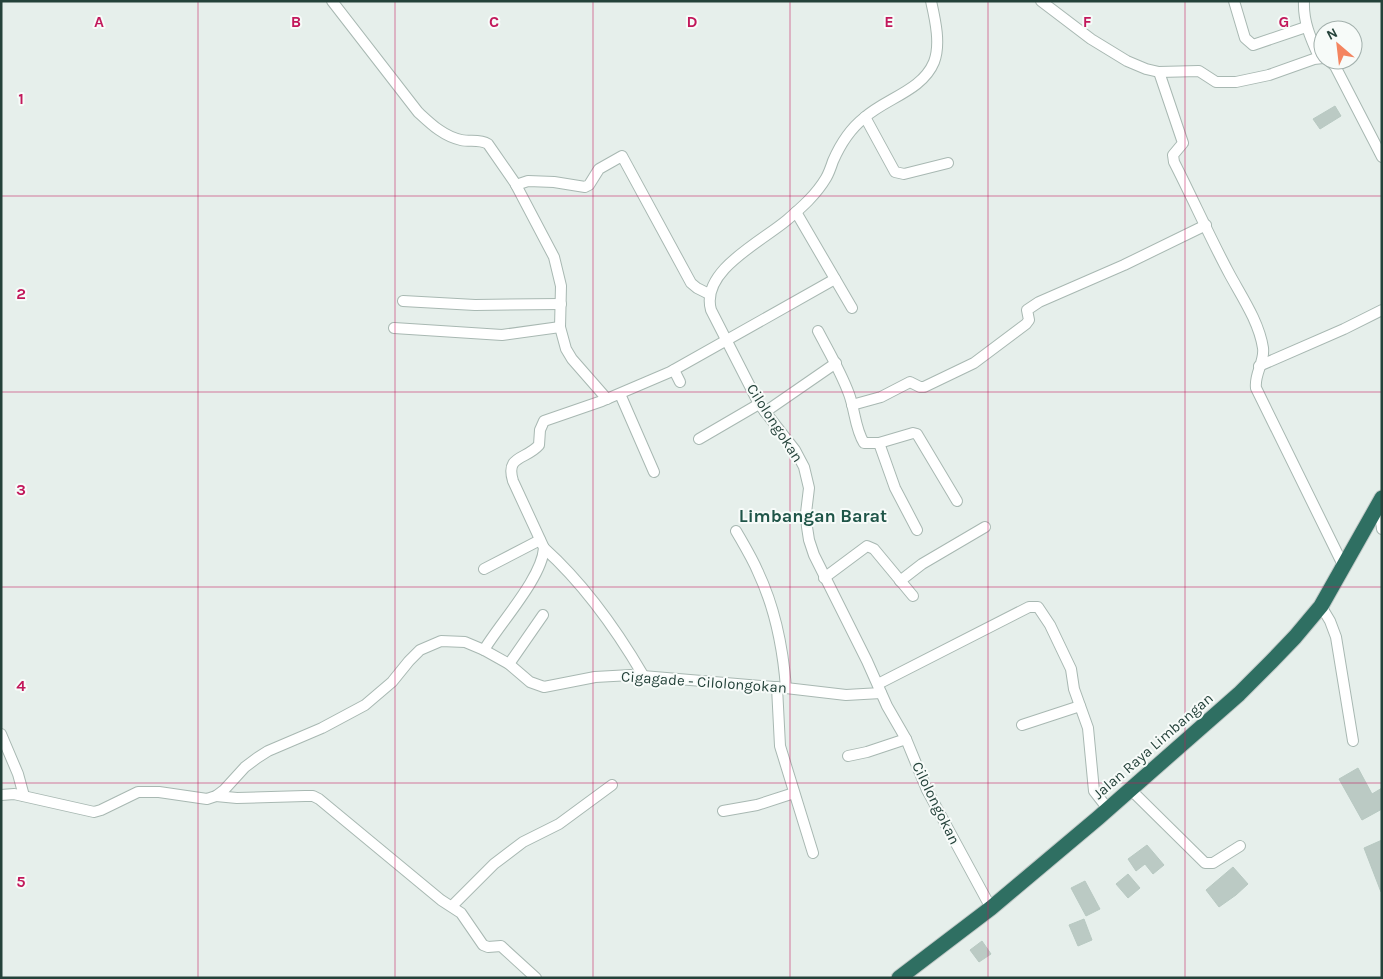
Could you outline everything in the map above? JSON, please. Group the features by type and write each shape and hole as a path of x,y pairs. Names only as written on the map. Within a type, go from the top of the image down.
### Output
{"highway":[{"name":"Jalan Raya Limbangan","path":"899,978 990,908 1108,809 1239,694 1290,644 1321,606 1381,500"}],"street":[{"path":"332,1 418,112 441,132 454,138 488,144 516,184 554,257 561,286 560,327 566,349 572,359 606,399"},
{"path":"516,184 528,181 554,182 585,187 589,185 599,169 622,156 691,283 709,294 713,284 728,266 796,212 822,185 844,140 864,117 919,83 930,70 937,52 932,1"},
{"path":"1041,1 1091,39 1127,61 1159,72 1199,71 1216,82 1236,82 1269,75 1313,62"},
{"path":"1234,1 1245,38 1253,45 1306,27"},
{"path":"1304,1 1303,14 1306,27 1313,40"},
{"path":"1337,70 1382,157"},
{"path":"1159,72 1183,144 1174,153 1173,158 1256,325 1263,347 1263,354 1255,383 1260,398 1344,567"},
{"path":"864,117 895,172 904,174 948,163"},
{"path":"796,212 852,308"},
{"path":"852,405 881,397 910,382 924,387 969,366 1026,324 1028,320 1027,310 1039,302 1124,265 1206,225"},
{"path":"484,650 530,582 544,556 542,544 513,481 510,469 512,464 537,448 540,430 544,421 620,394 674,370 835,279"},
{"name":"Cilolongokan","path":"709,294 708,299 711,310 762,408 795,450 804,467 809,488 806,513 808,540 824,578 887,706 906,739 926,790 990,908"},
{"path":"403,300 475,305 561,304"},
{"path":"1259,366 1344,329 1382,310"},
{"path":"394,328 502,335 560,327"},
{"path":"818,331 836,363 852,405 859,434 864,443 879,443 913,433 917,434 957,501"},
{"path":"698,439 762,408 836,363"},
{"path":"674,370 680,382"},
{"path":"620,394 654,472"},
{"path":"879,443 895,488 917,530"},
{"path":"1381,500 1382,529"},
{"path":"900,581 932,558 985,527"},
{"path":"736,531 759,573 773,613 784,660 780,746 813,853"},
{"path":"484,569 542,544"},
{"path":"542,544 599,608 643,675"},
{"path":"824,578 867,546 874,549 913,596"},
{"path":"879,689 1034,606 1038,607 1066,658 1072,674 1073,685 1088,728 1094,791 1108,809"},
{"path":"1321,606 1330,621 1336,638 1353,741"},
{"path":"509,664 543,614"},
{"name":"Cigagade - Cilolongokan","path":"216,796 245,767 268,751 322,728 365,705 392,682 408,660 420,650 441,641 465,642 484,650 509,664 530,682 544,687 594,676 643,675 782,687 846,695 879,689"},
{"path":"1022,725 1080,706"},
{"path":"1,734 18,774 24,796"},
{"path":"848,756 867,752 906,739"},
{"path":"452,906 494,864 524,842 559,824 612,784"},
{"path":"1130,789 1205,863 1212,863 1240,846"},
{"path":"1,795 14,794 94,812 138,792 159,792 197,799 207,799 216,796 237,798 313,796 320,799 442,900 452,906 464,917 483,944 488,947 501,946 536,978"},
{"path":"723,811 757,805 794,793"}],"building":[{"path":"1335,106 1341,116 1320,129 1313,119"},
{"path":"1358,768 1372,794 1382,788 1382,809 1362,820 1339,779"},
{"path":"1382,840 1382,892 1381,892 1364,848"},
{"path":"1147,845 1164,865 1153,874 1145,864 1136,871 1128,859"},
{"path":"1233,867 1248,884 1219,907 1206,890"},
{"path":"1128,874 1140,888 1128,898 1116,884"},
{"path":"1085,881 1100,909 1086,916 1071,888"},
{"path":"1084,919 1092,940 1078,946 1069,925"},
{"path":"982,941 991,954 979,962 970,950"}],"district":[{"name":"Limbangan Barat","path":"813,516"}]}
